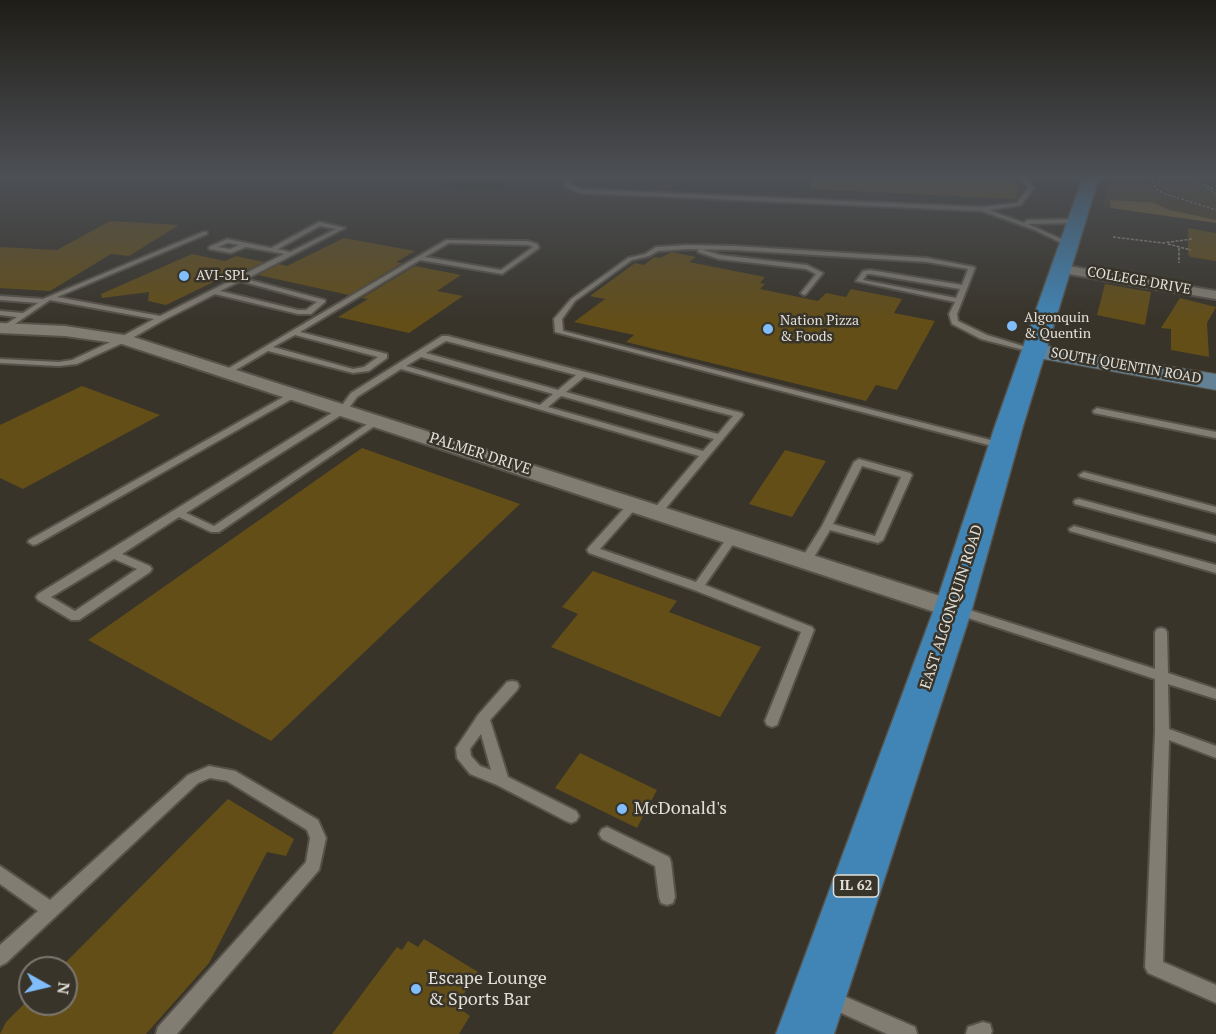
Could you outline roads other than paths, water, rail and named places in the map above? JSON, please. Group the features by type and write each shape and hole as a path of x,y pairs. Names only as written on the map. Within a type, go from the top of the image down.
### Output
{"main road":[{"name":"EAST ALGONQUIN ROAD","path":"812,1014 953,609 1003,446 1076,225"},
{"name":"SOUTH QUENTIN ROAD","path":"1035,351 1216,382"}],"street":[{"name":"COLLEGE DRIVE","path":"1062,269 1216,294"},
{"name":"PALMER DRIVE","path":"2,323 124,339 953,609"}],"lane":[{"path":"272,250 317,225"},
{"path":"0,361 59,364 74,362 342,228 326,225"},
{"path":"1022,225 1070,245"},
{"path":"2,323 23,315 47,300 205,232"},
{"path":"226,372 448,241 528,243 535,244 536,248 502,272 420,258"},
{"path":"244,244 291,254"},
{"path":"688,247 720,257 807,267 820,273 804,293"},
{"path":"1003,446 559,332 558,319 573,300 630,259 647,255 656,249 688,247 927,260 972,268 957,300 953,314 955,322 968,331 1035,351"},
{"path":"957,300 859,281 862,275 870,272 963,287"},
{"path":"214,292 298,312 308,312 323,301 239,279"},
{"path":"0,298 47,300 161,318"},
{"path":"2,323 23,315"},
{"path":"266,348 353,371 366,369 384,356 293,332"},
{"path":"113,554 146,569 75,617 42,597 343,410 354,395 445,338 739,415 657,512"},
{"path":"420,354 720,438"},
{"path":"402,367 705,455"},
{"path":"542,408 582,374"},
{"path":"33,542 294,394"},
{"path":"1096,411 1216,435"},
{"path":"178,513 215,530 378,421"},
{"path":"806,561 827,526 859,462 907,475 878,540 827,526"},
{"path":"1084,475 1216,510"},
{"path":"1079,502 1216,539"},
{"path":"633,505 593,550 698,587 808,630 772,721"},
{"path":"1074,529 1216,569"},
{"path":"698,587 733,537"},
{"path":"953,609 1216,694"},
{"path":"1161,632 1162,732 1154,967 1216,994"},
{"path":"512,686 483,719 463,748 464,758 475,770 571,816"},
{"path":"483,719 502,781"},
{"path":"1162,732 1216,752"},
{"path":"0,957 193,779 209,772 230,775 313,825 318,838 313,865 165,1034"},
{"path":"607,834 663,862 667,897"},
{"path":"0,874 51,910"},
{"path":"812,1014 908,1034"}],"place":[{"name":"AVI-SPL","path":"184,276"},
{"name":"Algonquin & Quentin","path":"1012,326"},
{"name":"Nation Pizza & Foods","path":"768,329"},
{"name":"McDonald's","path":"622,809"},
{"name":"Escape Lounge & Sports Bar","path":"416,989"}]}
